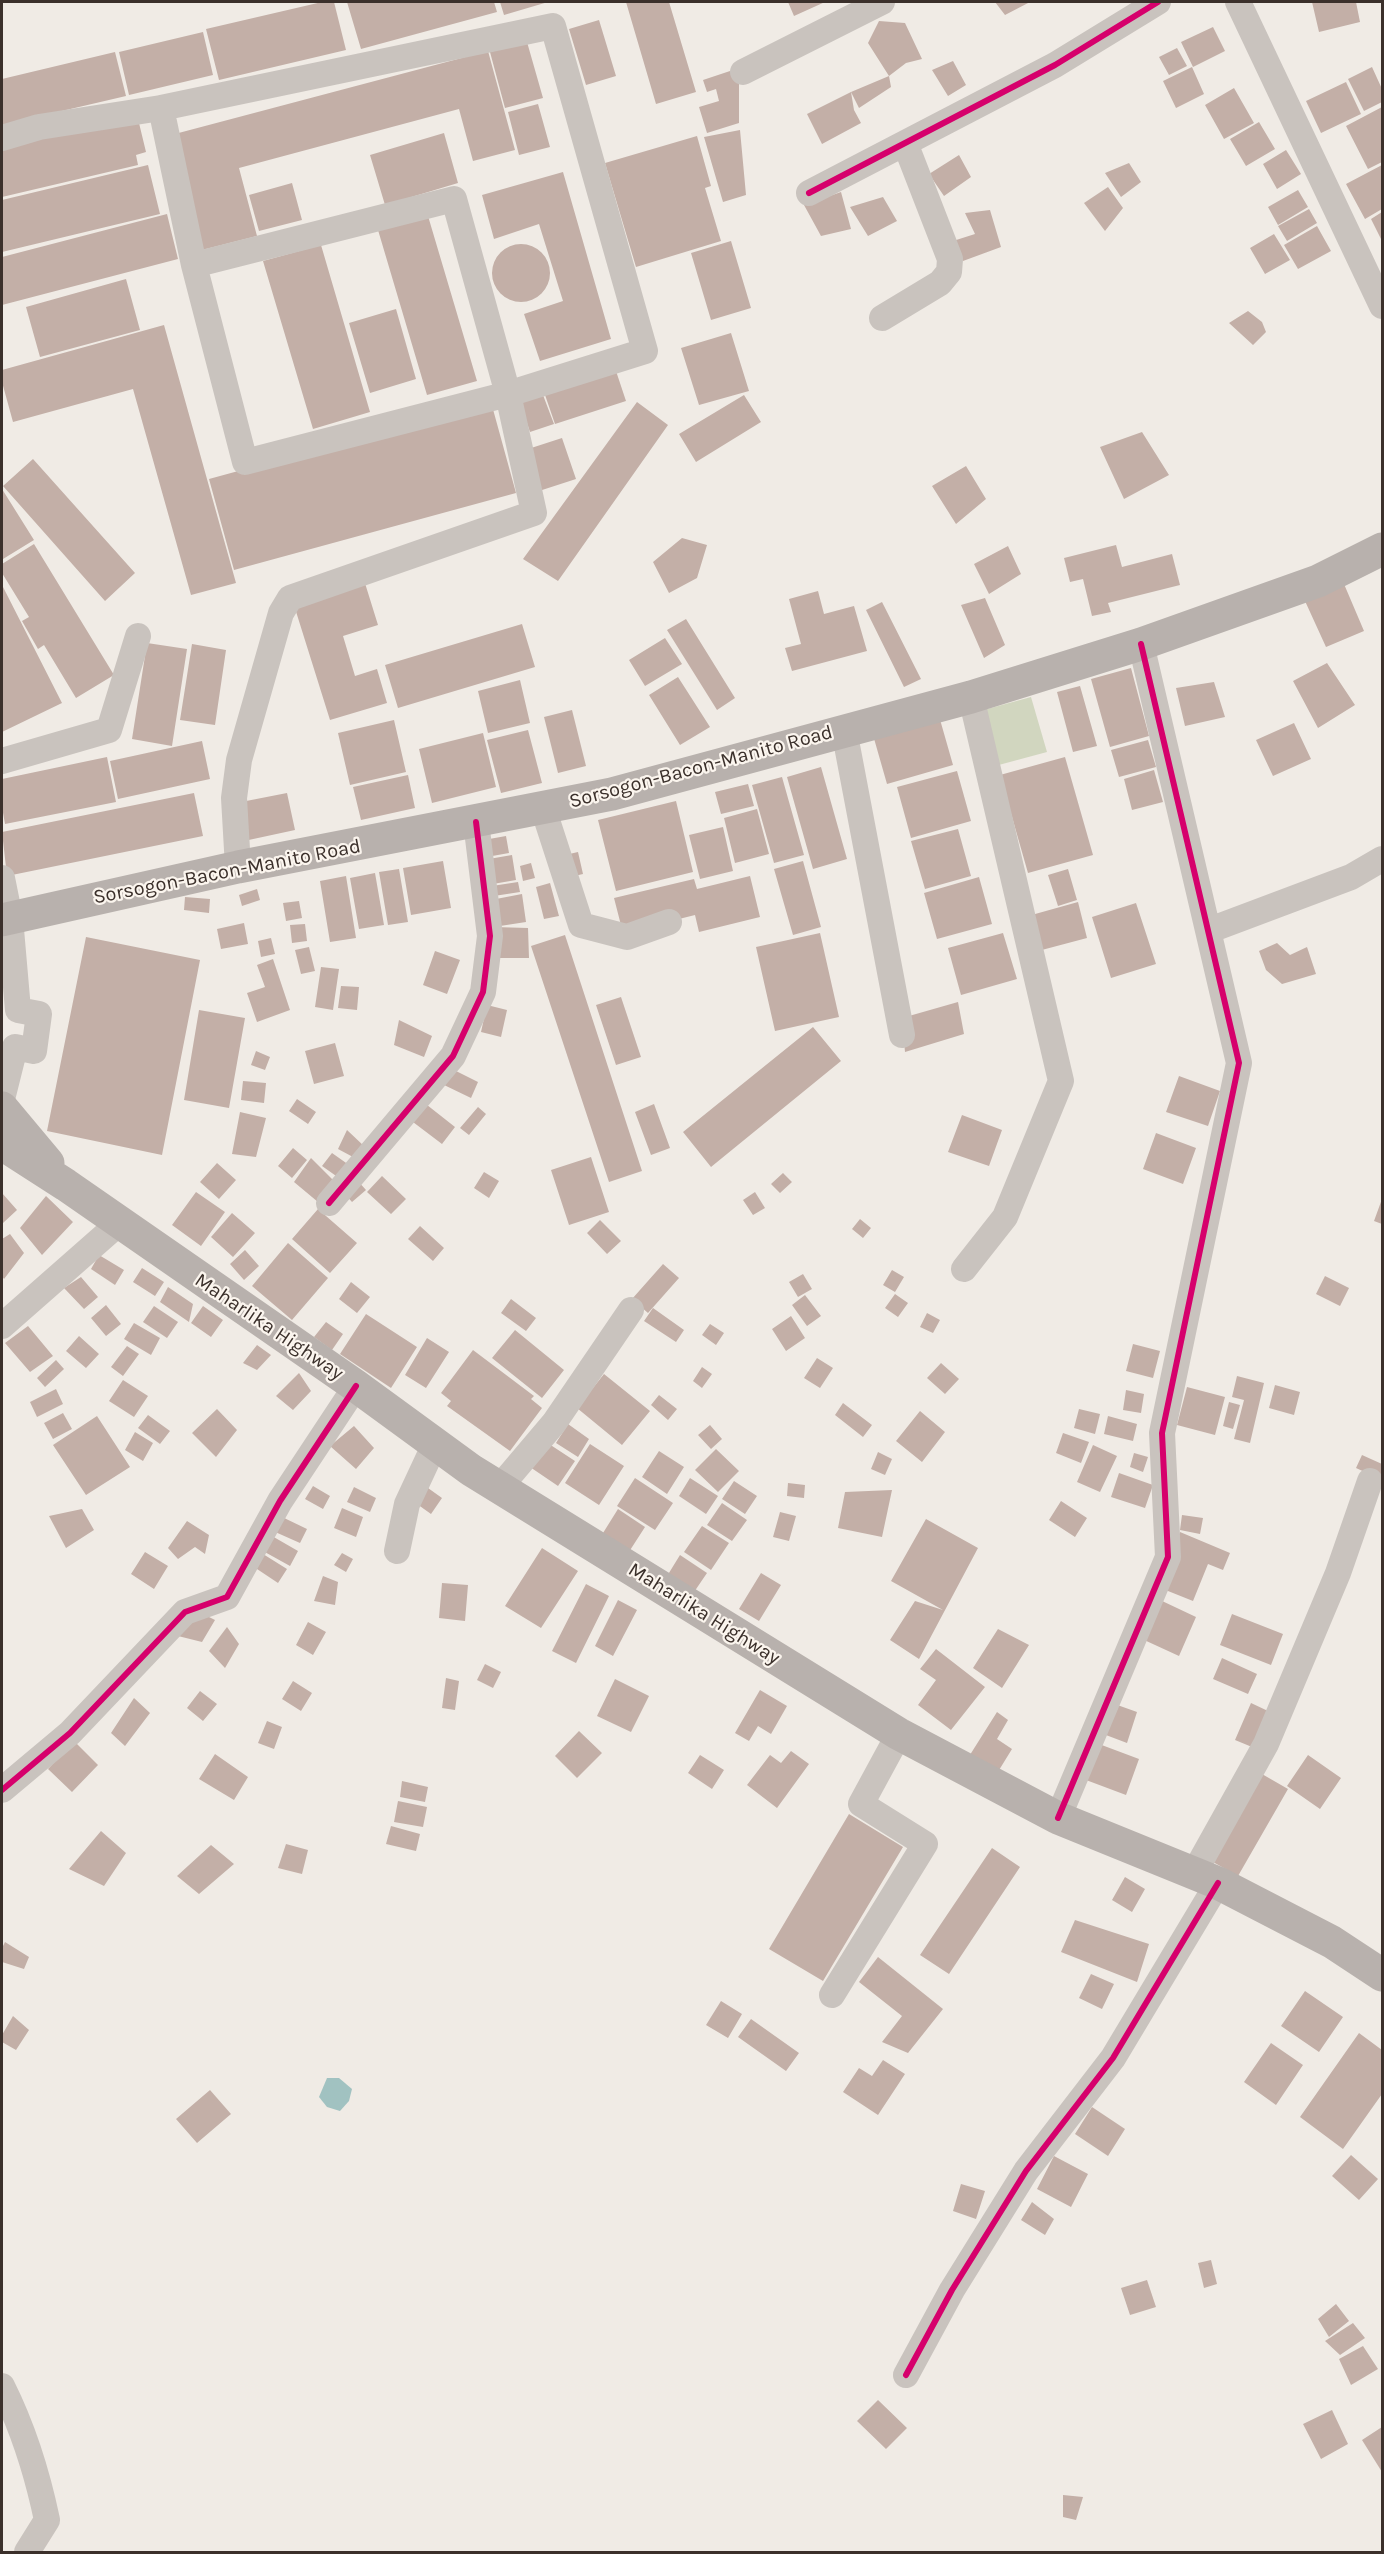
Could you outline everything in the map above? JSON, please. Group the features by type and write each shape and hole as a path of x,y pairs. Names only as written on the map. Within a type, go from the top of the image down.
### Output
{"main road":[{"name":"Sorsogon-Bacon-Manito Road","path":"6,919 238,867 612,794 970,697 1141,644 1318,581 1383,549"},
{"name":"Maharlika Highway","path":"2,1108 66,1185"},
{"name":"Maharlika Highway","path":"2,1144 66,1185 118,1224 356,1386 500,1488 899,1734 1058,1818 1206,1878 1332,1942 1383,1975"}],"street":[{"path":"743,72 882,2"},
{"path":"809,193 1055,65 1158,2"},
{"path":"1238,2 1383,306"},
{"path":"2,138 39,128 161,108 553,26 645,351 508,394 245,462 194,265 161,108"},
{"path":"882,318 940,283 949,273 950,259 904,143"},
{"path":"194,265 454,199 508,394 534,513 290,598 281,614 239,760 234,798 238,867"},
{"path":"2,761 109,730 138,636"},
{"path":"1058,1818 1168,1557 1162,1434 1239,1063 1210,930 1141,644"},
{"path":"963,1269 1005,1217 1061,1081 970,697"},
{"path":"844,730 902,1035"},
{"path":"543,808 581,925 627,937 669,922"},
{"path":"329,1203 453,1056 483,992 490,936 476,822"},
{"path":"1210,930 1350,876 1383,859"},
{"path":"2,878 18,1010 39,1014 34,1051 15,1047 2,1099"},
{"path":"2,1326 118,1224"},
{"path":"500,1488 554,1423 631,1310"},
{"path":"2,1790 70,1733 185,1612 227,1597 280,1501 356,1386"},
{"path":"397,1551 407,1504 435,1444"},
{"path":"906,2375 952,2290 1026,2171 1113,2058 1206,1878 1338,1573 1370,1481"},
{"path":"832,1995 925,1844 861,1804 899,1734"},
{"path":"2,2386 20,2423 37,2470 47,2520 27,2553"}],"green space":[{"path":"1031,697 1047,752 995,766 980,711"}],"water":[{"path":"327,2078 339,2078 352,2089 349,2101 340,2111 327,2107 319,2097"}],"building":[{"path":"322,2 334,2 346,50 219,80 206,29"},
{"path":"347,2 494,2 497,12 361,49"},
{"path":"500,2 548,2 504,15"},
{"path":"626,2 669,2 696,92 656,104"},
{"path":"788,2 825,2 794,16"},
{"path":"995,2 1030,2 1005,15"},
{"path":"1312,2 1356,2 1360,22 1319,32"},
{"path":"599,20 616,76 586,85 569,29"},
{"path":"879,21 905,23 922,59 906,63 889,76 868,43"},
{"path":"1213,27 1225,51 1193,67 1181,42"},
{"path":"203,32 213,75 129,95 119,52"},
{"path":"527,42 543,98 505,108 490,52"},
{"path":"1177,48 1187,66 1169,75 1159,57"},
{"path":"488,51 515,150 473,161 459,109 239,168 257,236 202,250 171,135"},
{"path":"115,52 126,96 2,125 2,79"},
{"path":"953,61 966,85 948,96 932,70"},
{"path":"1192,67 1204,94 1176,108 1163,81"},
{"path":"1372,67 1382,89 1382,102 1364,111 1348,79"},
{"path":"736,69 739,77 739,123 707,133 699,107 719,101 716,89 707,92 703,80"},
{"path":"889,76 891,87 859,108 851,92"},
{"path":"1346,82 1361,114 1321,133 1306,101"},
{"path":"1234,88 1254,123 1224,139 1205,105"},
{"path":"851,92 854,110 861,123 822,144 807,114"},
{"path":"538,104 550,147 519,155 508,112"},
{"path":"1382,107 1382,162 1368,169 1346,126"},
{"path":"127,117 139,123 146,152 136,155 138,165 2,197 2,147"},
{"path":"1259,122 1275,149 1246,166 1230,139"},
{"path":"740,130 746,195 723,202 704,137"},
{"path":"444,133 458,183 385,205 370,155"},
{"path":"697,136 711,186 705,188 721,241 636,267 605,163"},
{"path":"1286,150 1301,174 1277,189 1263,164"},
{"path":"959,155 971,177 944,196 929,174"},
{"path":"1129,163 1141,182 1121,197 1105,173"},
{"path":"148,165 160,214 2,252 2,200"},
{"path":"1382,165 1382,209 1365,219 1346,184"},
{"path":"563,172 611,339 540,361 524,314 563,301 539,224 494,239 482,195"},
{"path":"292,183 302,220 259,231 249,195"},
{"path":"1108,187 1123,208 1105,231 1084,203"},
{"path":"1298,190 1308,207 1278,225 1268,207"},
{"path":"841,192 851,229 821,236 804,205"},
{"path":"883,197 897,221 868,236 850,207"},
{"path":"1309,209 1317,223 1287,241 1278,226"},
{"path":"990,210 1001,247 963,261 953,241 975,234 965,213"},
{"path":"1382,212 1382,241 1371,219"},
{"path":"167,214 178,259 2,305 2,257"},
{"path":"428,216 477,381 427,395 378,230"},
{"path":"1317,226 1331,251 1298,269 1284,245"},
{"path":"1274,234 1290,260 1265,274 1250,248"},
{"path":"731,241 751,308 711,320 691,253"},
{"path":"515,244 527,244 542,252 550,267 550,279 542,294 527,302 515,302 500,294 492,279 492,267 500,252"},
{"path":"321,245 370,412 313,429 263,261"},
{"path":"126,279 140,330 40,357 26,307"},
{"path":"396,309 416,379 370,393 349,323"},
{"path":"1248,311 1262,322 1266,332 1253,345 1229,323"},
{"path":"164,325 236,583 191,595 133,389 13,422 2,382 2,370"},
{"path":"731,333 749,391 699,405 681,348"},
{"path":"615,368 626,401 555,424 544,392"},
{"path":"543,395 554,424 530,432 520,402"},
{"path":"744,395 761,422 696,462 679,434"},
{"path":"491,402 516,493 234,570 209,479"},
{"path":"637,402 668,425 558,581 523,559"},
{"path":"1142,432 1169,475 1124,499 1100,447"},
{"path":"562,438 576,479 539,491 525,450"},
{"path":"33,459 135,573 105,601 3,486"},
{"path":"966,466 986,499 956,524 932,486"},
{"path":"2,489 34,540 3,559 2,557"},
{"path":"682,538 707,545 697,578 669,593 653,562"},
{"path":"34,544 114,675 76,698 44,645 38,649 22,621 29,617 2,573 2,564"},
{"path":"1116,545 1122,567 1172,554 1180,585 1108,603 1111,612 1092,616 1083,579 1070,582 1064,558"},
{"path":"1008,546 1021,574 989,594 974,564"},
{"path":"364,580 378,625 343,636 355,676 377,669 387,703 330,720 293,602"},
{"path":"1344,584 1364,631 1326,647 1305,601"},
{"path":"2,585 62,703 2,732"},
{"path":"818,591 824,614 854,606 867,651 792,671 785,648 801,644 789,599"},
{"path":"985,598 1005,645 984,658 961,605"},
{"path":"882,602 921,679 904,687 866,610"},
{"path":"686,619 735,698 717,710 667,630"},
{"path":"522,624 535,667 398,708 385,665"},
{"path":"665,638 682,664 645,686 629,660"},
{"path":"147,643 187,649 172,746 132,739"},
{"path":"192,644 226,650 215,725 180,720"},
{"path":"1327,663 1355,705 1318,728 1293,681"},
{"path":"1131,668 1149,736 1110,747 1091,679"},
{"path":"678,677 710,727 680,745 649,695"},
{"path":"520,680 530,723 488,733 478,691"},
{"path":"1214,682 1225,717 1185,726 1176,688"},
{"path":"1080,686 1097,746 1073,752 1057,692"},
{"path":"572,710 586,766 558,773 544,717"},
{"path":"939,716 953,765 887,784 873,735"},
{"path":"394,720 406,772 350,785 338,733"},
{"path":"1294,723 1311,759 1273,776 1256,740"},
{"path":"528,730 542,783 501,793 487,740"},
{"path":"483,733 496,787 432,803 419,749"},
{"path":"1148,740 1156,767 1119,777 1111,750"},
{"path":"202,741 210,779 118,799 110,761"},
{"path":"107,757 116,802 5,824 2,807 2,779"},
{"path":"1065,757 1093,855 1028,873 1000,775"},
{"path":"821,767 847,859 813,869 787,777"},
{"path":"1154,770 1163,802 1132,810 1124,779"},
{"path":"957,771 971,821 911,838 897,787"},
{"path":"408,775 415,808 361,820 353,787"},
{"path":"782,777 804,855 774,863 752,785"},
{"path":"748,784 754,806 721,814 715,792"},
{"path":"194,793 203,836 7,876 2,832"},
{"path":"287,793 295,830 244,841 236,803"},
{"path":"676,801 693,872 616,891 598,820"},
{"path":"757,809 769,854 735,863 724,818"},
{"path":"723,827 733,871 700,879 689,835"},
{"path":"958,829 971,876 925,889 911,841"},
{"path":"506,836 509,853 481,858 478,841"},
{"path":"578,852 583,874 570,877 565,855"},
{"path":"512,855 516,880 487,885 483,860"},
{"path":"443,861 451,908 411,915 403,868"},
{"path":"803,861 821,927 793,935 774,869"},
{"path":"531,863 535,878 523,881 520,866"},
{"path":"399,869 408,922 388,925 379,872"},
{"path":"1068,869 1077,900 1058,906 1048,875"},
{"path":"375,873 384,925 359,929 350,878"},
{"path":"346,876 356,938 330,942 320,881"},
{"path":"750,876 760,917 699,932 695,915 623,933 614,898 694,879 697,889"},
{"path":"979,877 992,924 937,939 924,893"},
{"path":"518,882 520,892 494,896 492,886"},
{"path":"550,883 559,916 544,919 536,887"},
{"path":"257,889 260,900 242,906 239,895"},
{"path":"522,894 526,922 500,926 496,899"},
{"path":"185,897 210,899 209,913 184,910"},
{"path":"299,901 302,918 286,921 283,903"},
{"path":"1078,902 1087,938 1038,951 1028,916"},
{"path":"1136,903 1156,964 1111,978 1092,917"},
{"path":"244,923 248,944 221,949 217,929"},
{"path":"305,924 307,941 292,943 290,925"},
{"path":"494,927 528,928 529,958 494,958"},
{"path":"820,933 839,1017 775,1031 756,947"},
{"path":"1003,933 1017,979 961,995 948,948"},
{"path":"565,935 642,1171 609,1182 531,946"},
{"path":"86,937 200,960 162,1155 47,1131"},
{"path":"271,938 275,954 261,957 258,941"},
{"path":"1277,943 1290,955 1307,947 1316,974 1282,984 1266,970 1259,951"},
{"path":"309,947 315,971 301,974 295,950"},
{"path":"435,951 460,960 447,994 423,985"},
{"path":"273,959 290,1010 257,1022 247,993 265,987 257,965"},
{"path":"321,967 339,969 333,1010 315,1007"},
{"path":"341,986 359,987 357,1010 338,1008"},
{"path":"621,997 641,1057 616,1065 596,1005"},
{"path":"958,1002 964,1034 905,1052 902,1018"},
{"path":"487,1005 507,1010 501,1037 481,1032"},
{"path":"199,1010 245,1018 229,1108 184,1100"},
{"path":"399,1020 432,1036 424,1057 394,1045"},
{"path":"813,1027 841,1061 711,1167 683,1132"},
{"path":"335,1043 344,1076 314,1084 305,1051"},
{"path":"256,1051 270,1057 265,1070 251,1065"},
{"path":"450,1068 478,1082 471,1098 442,1084"},
{"path":"1179,1076 1220,1091 1208,1126 1166,1112"},
{"path":"243,1081 266,1083 264,1103 241,1100"},
{"path":"297,1099 316,1112 308,1124 289,1111"},
{"path":"422,1101 455,1127 442,1144 409,1119"},
{"path":"654,1104 670,1148 651,1155 635,1112"},
{"path":"478,1107 486,1114 469,1135 460,1128"},
{"path":"240,1112 266,1118 256,1157 232,1154"},
{"path":"962,1115 1002,1130 989,1166 948,1152"},
{"path":"347,1130 365,1147 353,1157 338,1149"},
{"path":"1156,1133 1196,1148 1183,1184 1143,1169"},
{"path":"293,1148 307,1160 292,1178 278,1166"},
{"path":"332,1153 349,1165 339,1178 322,1166"},
{"path":"591,1157 609,1212 569,1225 551,1170"},
{"path":"311,1158 333,1180 318,1202 294,1182"},
{"path":"217,1163 236,1180 219,1199 200,1182"},
{"path":"484,1172 499,1181 489,1198 474,1188"},
{"path":"783,1173 792,1182 780,1193 771,1184"},
{"path":"382,1176 406,1199 391,1214 367,1192"},
{"path":"357,1180 366,1190 352,1202 343,1192"},
{"path":"196,1192 225,1212 201,1246 172,1225"},
{"path":"755,1192 765,1208 753,1215 743,1200"},
{"path":"2,1193 17,1210 3,1223 2,1221"},
{"path":"46,1196 73,1222 42,1255 20,1228"},
{"path":"1382,1199 1382,1224 1374,1221"},
{"path":"318,1209 357,1243 330,1273 292,1239"},
{"path":"232,1213 255,1233 233,1257 211,1237"},
{"path":"860,1219 871,1228 863,1238 852,1229"},
{"path":"600,1220 621,1241 607,1254 587,1233"},
{"path":"420,1226 444,1248 433,1261 408,1239"},
{"path":"10,1234 24,1253 4,1279 2,1276 2,1239"},
{"path":"288,1243 328,1278 292,1320 252,1286"},
{"path":"245,1250 259,1266 244,1280 230,1264"},
{"path":"99,1255 124,1270 115,1285 91,1269"},
{"path":"663,1264 679,1278 648,1313 632,1299"},
{"path":"142,1268 164,1282 155,1296 133,1282"},
{"path":"892,1270 904,1277 895,1292 883,1285"},
{"path":"803,1274 812,1289 798,1297 789,1282"},
{"path":"1325,1276 1349,1288 1340,1306 1316,1294"},
{"path":"81,1277 98,1297 84,1309 64,1288"},
{"path":"351,1282 370,1297 357,1313 339,1299"},
{"path":"168,1287 193,1304 189,1322 160,1302"},
{"path":"895,1294 908,1303 898,1317 885,1308"},
{"path":"805,1295 821,1316 807,1326 792,1305"},
{"path":"511,1299 536,1318 526,1331 501,1313"},
{"path":"106,1305 121,1324 106,1336 91,1318"},
{"path":"154,1306 178,1322 167,1338 143,1322"},
{"path":"203,1306 223,1320 211,1337 191,1323"},
{"path":"653,1308 684,1330 676,1342 644,1321"},
{"path":"927,1313 940,1320 933,1333 920,1327"},
{"path":"366,1314 417,1347 391,1388 340,1354"},
{"path":"791,1316 805,1338 786,1351 772,1329"},
{"path":"326,1322 343,1334 332,1350 314,1337"},
{"path":"134,1323 160,1338 151,1355 124,1339"},
{"path":"710,1324 724,1333 716,1345 702,1335"},
{"path":"28,1326 53,1356 30,1372 5,1343"},
{"path":"515,1330 564,1370 542,1398 492,1358"},
{"path":"79,1336 99,1354 86,1368 66,1351"},
{"path":"427,1338 449,1352 426,1388 405,1375"},
{"path":"1133,1344 1160,1351 1153,1378 1126,1371"},
{"path":"257,1345 271,1355 257,1370 243,1363"},
{"path":"127,1346 139,1354 123,1376 111,1367"},
{"path":"473,1350 534,1396 531,1399 542,1408 510,1451 447,1406 451,1401 441,1393"},
{"path":"817,1358 833,1368 820,1388 804,1378"},
{"path":"56,1360 64,1369 45,1387 37,1378"},
{"path":"941,1363 959,1379 945,1394 927,1378"},
{"path":"702,1367 712,1374 702,1388 693,1381"},
{"path":"299,1373 311,1391 293,1410 276,1396"},
{"path":"604,1374 650,1411 622,1445 577,1408"},
{"path":"1237,1376 1264,1383 1250,1443 1234,1439 1244,1400 1232,1397"},
{"path":"123,1380 148,1396 134,1417 109,1401"},
{"path":"1275,1385 1300,1392 1294,1415 1269,1408"},
{"path":"1187,1387 1225,1397 1215,1435 1177,1425"},
{"path":"56,1389 63,1404 37,1417 30,1402"},
{"path":"1126,1390 1144,1394 1141,1413 1123,1410"},
{"path":"659,1395 677,1409 668,1420 651,1405"},
{"path":"1229,1402 1240,1405 1233,1429 1223,1426"},
{"path":"843,1403 872,1425 863,1437 835,1415"},
{"path":"217,1409 237,1430 216,1457 192,1433"},
{"path":"1079,1409 1100,1414 1095,1434 1074,1428"},
{"path":"920,1411 945,1432 922,1462 896,1441"},
{"path":"63,1413 72,1429 53,1439 44,1423"},
{"path":"148,1415 170,1431 160,1444 138,1428"},
{"path":"97,1416 130,1467 86,1495 53,1445"},
{"path":"1108,1416 1137,1424 1133,1441 1104,1434"},
{"path":"568,1424 589,1439 578,1457 556,1443"},
{"path":"710,1425 722,1439 711,1449 698,1435"},
{"path":"354,1426 374,1448 356,1469 330,1446"},
{"path":"135,1432 153,1443 143,1461 125,1450"},
{"path":"1063,1433 1089,1442 1081,1463 1056,1453"},
{"path":"546,1442 575,1461 558,1486 530,1467"},
{"path":"590,1444 624,1466 599,1505 565,1483"},
{"path":"1093,1445 1117,1456 1100,1492 1077,1482"},
{"path":"716,1449 739,1471 718,1492 695,1470"},
{"path":"659,1451 684,1467 667,1494 642,1477"},
{"path":"878,1452 892,1459 885,1475 871,1469"},
{"path":"1134,1453 1148,1457 1143,1472 1130,1467"},
{"path":"1362,1455 1382,1464 1382,1480 1356,1468"},
{"path":"1119,1473 1153,1485 1145,1508 1111,1497"},
{"path":"635,1478 673,1503 655,1530 617,1506"},
{"path":"690,1478 718,1496 706,1514 679,1496"},
{"path":"734,1481 757,1496 745,1514 722,1499"},
{"path":"788,1483 805,1485 804,1498 787,1496"},
{"path":"313,1486 330,1496 323,1509 305,1499"},
{"path":"354,1487 376,1498 370,1512 347,1502"},
{"path":"428,1488 442,1498 431,1514 417,1504"},
{"path":"892,1490 882,1537 838,1528 845,1492"},
{"path":"1061,1501 1087,1518 1075,1537 1049,1520"},
{"path":"722,1503 747,1520 732,1541 707,1525"},
{"path":"342,1508 363,1517 356,1537 334,1528"},
{"path":"82,1509 94,1530 66,1548 49,1516"},
{"path":"618,1509 645,1527 625,1558 598,1541"},
{"path":"780,1512 796,1516 789,1541 773,1537"},
{"path":"1182,1515 1203,1518 1200,1534 1180,1530"},
{"path":"280,1516 307,1529 300,1543 273,1531"},
{"path":"926,1519 978,1548 919,1659 890,1640 915,1601 943,1610 891,1581"},
{"path":"187,1521 209,1535 205,1554 195,1547 178,1559 168,1548"},
{"path":"702,1526 729,1543 711,1570 684,1552"},
{"path":"1180,1532 1230,1553 1223,1570 1208,1564 1193,1601 1158,1587"},
{"path":"272,1536 298,1551 290,1566 263,1551"},
{"path":"542,1548 578,1571 541,1628 505,1606"},
{"path":"145,1552 168,1566 154,1589 131,1574"},
{"path":"342,1553 353,1559 346,1572 334,1565"},
{"path":"263,1554 287,1569 278,1583 254,1567"},
{"path":"680,1555 707,1573 690,1598 664,1581"},
{"path":"761,1573 781,1585 759,1621 739,1609"},
{"path":"323,1576 338,1582 335,1605 314,1601"},
{"path":"442,1583 468,1585 465,1621 439,1618"},
{"path":"586,1584 609,1596 576,1663 552,1651"},
{"path":"618,1600 637,1610 613,1656 595,1646"},
{"path":"1160,1600 1196,1617 1179,1656 1142,1639"},
{"path":"199,1612 215,1620 202,1642 178,1636"},
{"path":"1232,1614 1283,1634 1271,1665 1220,1645"},
{"path":"308,1622 326,1632 313,1655 296,1645"},
{"path":"227,1627 239,1644 225,1668 209,1651"},
{"path":"998,1629 1029,1645 1002,1688 973,1668"},
{"path":"936,1649 985,1687 951,1730 918,1705 936,1680 920,1669"},
{"path":"1222,1658 1257,1674 1248,1694 1213,1679"},
{"path":"485,1664 501,1672 493,1688 477,1680"},
{"path":"446,1678 459,1681 455,1710 442,1708"},
{"path":"615,1679 649,1696 631,1732 597,1716"},
{"path":"293,1681 312,1693 301,1711 282,1699"},
{"path":"760,1690 787,1706 771,1734 758,1726 749,1741 735,1733"},
{"path":"200,1691 217,1704 203,1721 187,1708"},
{"path":"134,1698 150,1713 125,1746 111,1733"},
{"path":"1109,1702 1137,1712 1127,1743 1098,1732"},
{"path":"1251,1703 1268,1711 1252,1747 1235,1740"},
{"path":"997,1712 1008,1720 997,1739 1012,1749 996,1775 968,1758"},
{"path":"267,1721 282,1727 274,1749 258,1743"},
{"path":"579,1731 602,1753 577,1778 555,1756"},
{"path":"74,1741 98,1765 72,1792 48,1769"},
{"path":"1099,1744 1139,1759 1126,1795 1086,1780"},
{"path":"791,1751 809,1764 777,1808 747,1785 770,1755 781,1763"},
{"path":"215,1754 248,1777 234,1800 199,1779"},
{"path":"700,1755 724,1770 712,1789 688,1773"},
{"path":"1308,1755 1341,1778 1320,1809 1287,1786"},
{"path":"1255,1770 1288,1789 1238,1876 1204,1857"},
{"path":"402,1781 428,1787 425,1802 400,1797"},
{"path":"398,1801 427,1807 423,1827 394,1822"},
{"path":"849,1814 903,1847 823,1981 769,1949"},
{"path":"391,1826 420,1834 416,1851 386,1844"},
{"path":"101,1831 126,1853 104,1886 69,1869"},
{"path":"286,1844 308,1850 302,1874 278,1868"},
{"path":"211,1845 234,1864 199,1894 177,1876"},
{"path":"992,1848 1020,1867 949,1974 920,1955"},
{"path":"1125,1877 1145,1889 1132,1912 1112,1900"},
{"path":"1075,1920 1149,1944 1137,1982 1061,1952"},
{"path":"5,1942 29,1957 24,1969 2,1962 2,1948"},
{"path":"878,1957 943,2009 908,2053 882,2042 902,2016 859,1982"},
{"path":"1091,1974 1114,1984 1102,2009 1079,1998"},
{"path":"1305,1991 1343,2017 1319,2052 1281,2026"},
{"path":"721,2001 742,2014 728,2038 706,2025"},
{"path":"13,2016 29,2030 16,2050 2,2042 2,2035"},
{"path":"751,2019 799,2053 786,2071 738,2037"},
{"path":"1359,2033 1382,2050 1382,2094 1343,2149 1300,2117"},
{"path":"1271,2043 1303,2065 1276,2105 1244,2082"},
{"path":"883,2060 905,2074 878,2115 843,2092 859,2068 872,2076"},
{"path":"210,2090 231,2114 197,2143 176,2119"},
{"path":"1092,2107 1125,2129 1108,2156 1075,2134"},
{"path":"1351,2155 1378,2179 1359,2200 1332,2176"},
{"path":"1054,2156 1088,2174 1071,2207 1037,2189"},
{"path":"961,2184 985,2191 976,2219 953,2211"},
{"path":"1032,2202 1054,2219 1045,2235 1021,2220"},
{"path":"1211,2260 1217,2284 1204,2288 1198,2263"},
{"path":"1147,2280 1156,2307 1130,2315 1121,2288"},
{"path":"1336,2304 1349,2321 1329,2337 1318,2319"},
{"path":"1353,2323 1365,2338 1340,2355 1325,2341"},
{"path":"1363,2346 1378,2369 1351,2385 1339,2359"},
{"path":"878,2400 907,2428 886,2449 857,2421"},
{"path":"1332,2410 1348,2444 1321,2459 1303,2424"},
{"path":"1382,2427 1382,2472 1362,2440"},
{"path":"1063,2495 1083,2497 1076,2520 1063,2517"}],"cycle path":[{"path":"809,193 1055,65 1158,2"},
{"path":"1058,1818 1168,1557 1162,1433 1239,1063 1141,644"},
{"path":"329,1203 453,1056 483,992 490,936 476,822"},
{"path":"2,1790 70,1733 185,1612 227,1597 280,1501 356,1386"},
{"path":"906,2375 952,2290 1026,2171 1113,2058 1218,1883"}]}
